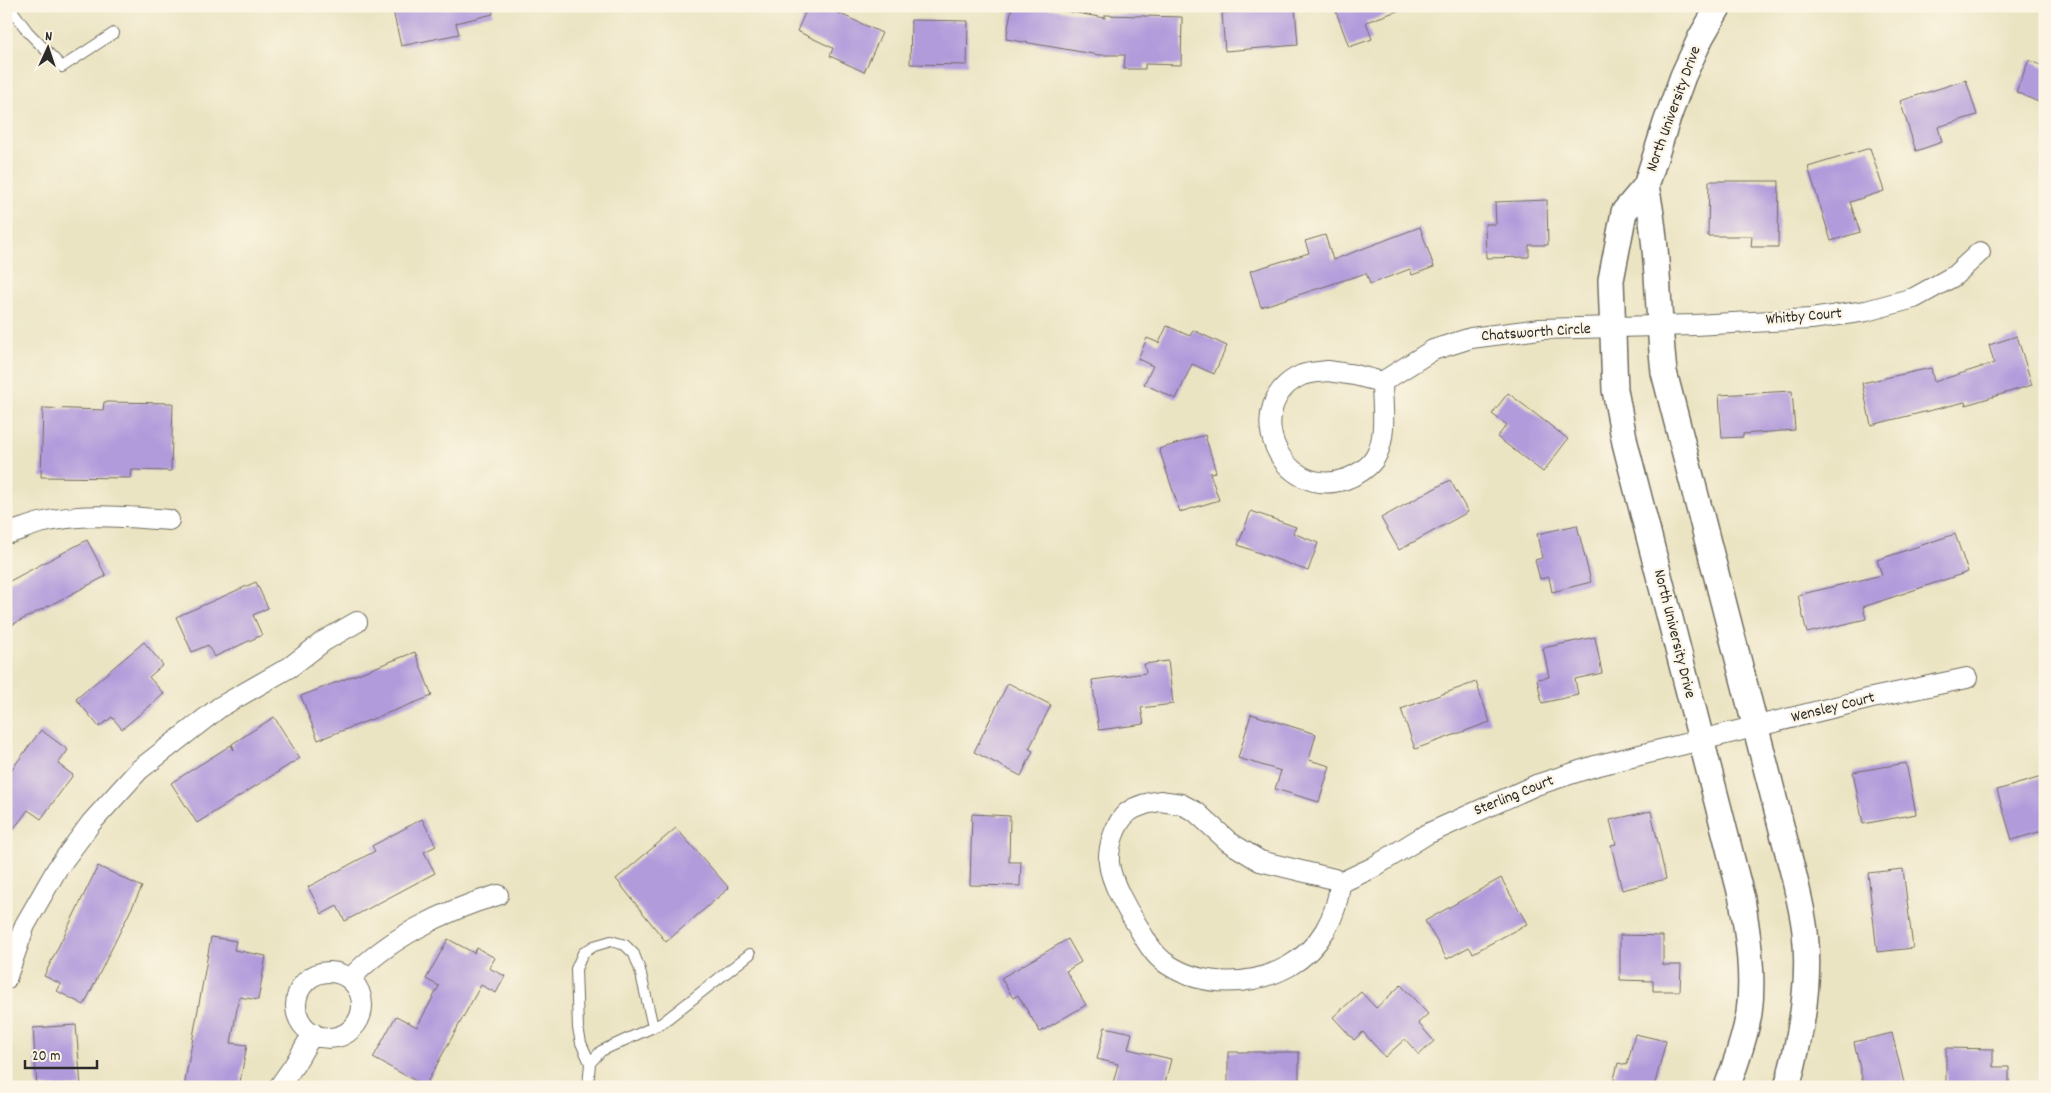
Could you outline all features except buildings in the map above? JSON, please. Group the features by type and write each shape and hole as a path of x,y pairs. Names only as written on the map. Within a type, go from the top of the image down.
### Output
{"street":[{"name":"North University Drive","path":"1714,8 1683,76 1646,186 1624,212 1612,280 1612,327 1616,390 1624,443 1742,899 1750,948 1749,1013 1739,1055 1727,1087"},
{"name":"North University Drive","path":"1646,186 1652,212 1659,326 1664,372 1794,876 1805,932 1804,1005 1794,1062 1787,1087"},
{"name":"Whitby Court","path":"1612,327 1811,319 1866,311 1914,298 1954,276 1980,252"},
{"name":"Chatsworth Circle","path":"1382,382 1433,350 1471,338 1540,329 1612,327"},
{"path":"1328,371 1355,374 1382,382 1382,438 1377,454 1366,469 1357,475 1338,481 1319,482 1300,476 1288,466 1278,453 1272,436 1270,418 1276,399 1287,385 1303,375 1328,371"},
{"path":"6,534 41,523 67,519 113,517 169,520"},
{"path":"6,979 25,925 57,869 91,823 139,770 220,707 290,667 324,641 357,622"},
{"name":"Wensley Court","path":"1701,741 1872,698 1967,678"},
{"name":"Sterling Court","path":"1340,882 1372,868 1428,834 1536,785 1596,766 1701,741"},
{"path":"1160,800 1180,804 1196,812 1228,842 1260,861 1334,878 1340,882 1334,916 1324,934 1298,960 1264,977 1243,981 1210,980 1181,971 1166,963 1152,950 1129,912 1111,873 1109,863 1110,849 1114,832 1127,812 1144,803 1160,800"},
{"path":"350,979 364,963 425,923 479,900 498,895"},
{"path":"330,972 350,979 357,987 361,997 362,1008 353,1028 344,1034 334,1037 323,1037 313,1034 304,1027 296,1007 297,996 302,986 309,979 319,974 330,972"},
{"path":"279,1087 313,1034"}],"lane":[{"path":"9,6 28,32 62,67 114,33"},
{"path":"588,1087 590,1063 581,1043 578,1028 576,969 583,953 594,946 611,941 625,945 634,954 640,970 653,1027"},
{"path":"590,1063 601,1051 662,1023 750,954"}]}
